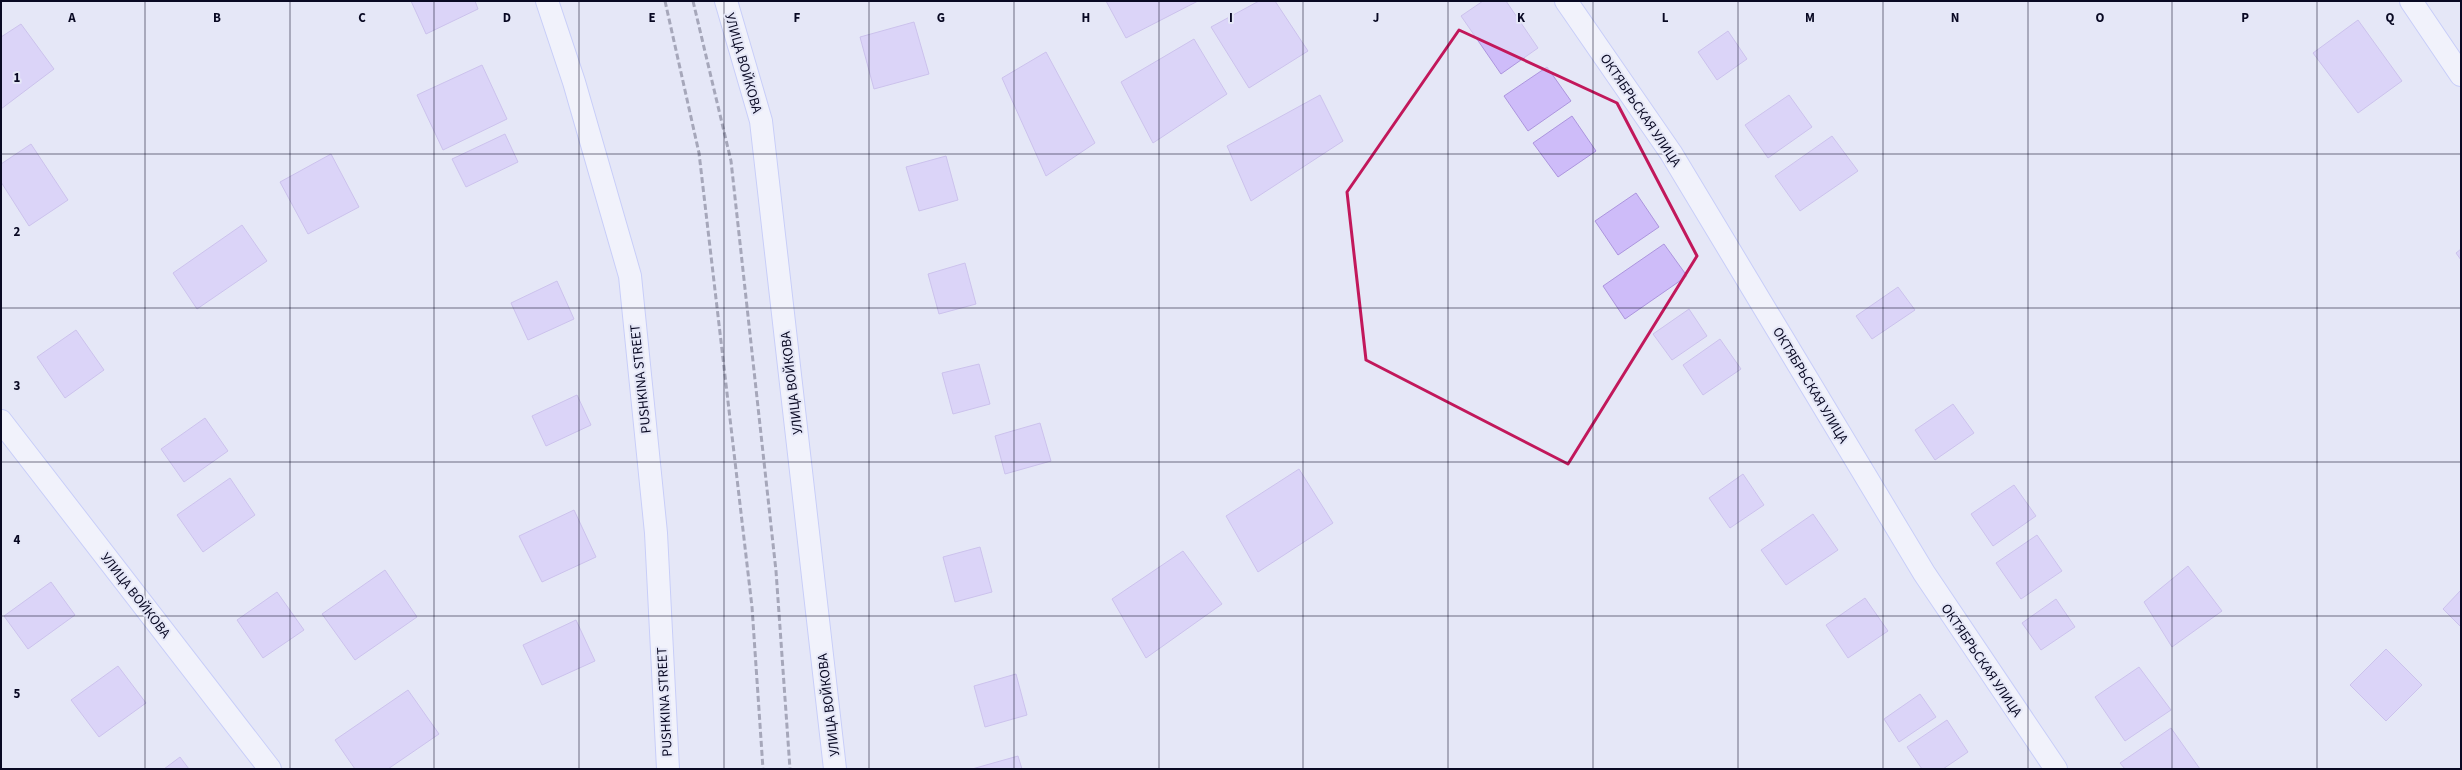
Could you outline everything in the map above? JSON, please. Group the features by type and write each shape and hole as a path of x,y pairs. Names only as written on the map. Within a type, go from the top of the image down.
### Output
{"street":[{"name":"PUSHKINA STREET","path":"547,1 574,82 630,276 656,533 668,769"},
{"name":"УЛИЦА ВОЙКОВА","path":"726,1 761,121 835,769"},
{"name":"ОКТЯБРЬСКАЯ УЛИЦА","path":"1566,1 1671,153 1924,573 2056,769"},
{"path":"2411,1 2461,75"},
{"name":"УЛИЦА ВОЙКОВА","path":"1,421 270,769"}],"highlighted area":[{"path":"1459,30 1617,103 1697,256 1568,464 1366,360 1347,192"}],"building":[{"path":"411,1 475,1 478,9 426,34"},
{"path":"1106,1 1198,1 1126,38"},
{"path":"1259,1 1275,1 1308,51 1249,88 1211,27"},
{"path":"1483,1 1506,1 1538,48 1501,74 1461,16"},
{"path":"2358,20 2402,81 2358,113 2313,53"},
{"path":"914,22 929,74 874,89 860,37"},
{"path":"21,24 54,69 1,109 1,37"},
{"path":"1728,31 1747,59 1717,80 1698,52"},
{"path":"1194,39 1227,94 1153,143 1121,82"},
{"path":"1046,52 1095,143 1046,176 1002,78"},
{"path":"482,65 507,119 443,150 417,95"},
{"path":"1547,67 1571,101 1528,131 1504,96"},
{"path":"1320,95 1343,141 1251,201 1227,146"},
{"path":"1789,95 1812,127 1768,158 1745,125"},
{"path":"1572,116 1596,151 1558,177 1533,143"},
{"path":"505,134 518,162 466,187 452,159"},
{"path":"1832,136 1858,171 1800,211 1775,176"},
{"path":"31,144 68,200 29,226 1,182 1,164"},
{"path":"331,154 359,207 308,234 280,182"},
{"path":"946,156 958,200 919,211 906,167"},
{"path":"1636,193 1659,227 1618,255 1595,221"},
{"path":"242,225 267,261 197,309 173,273"},
{"path":"1664,244 1687,276 1625,319 1603,286"},
{"path":"2461,249 2461,260 2456,253"},
{"path":"965,263 976,304 939,314 928,274"},
{"path":"557,281 574,319 528,340 511,303"},
{"path":"1898,287 1915,310 1872,339 1856,316"},
{"path":"1689,309 1707,336 1672,360 1653,334"},
{"path":"76,330 104,370 65,398 37,357"},
{"path":"1720,339 1741,369 1703,395 1683,365"},
{"path":"979,364 990,404 953,414 942,373"},
{"path":"577,395 591,425 546,446 532,416"},
{"path":"1953,404 1974,433 1935,460 1915,430"},
{"path":"205,418 228,451 184,482 161,449"},
{"path":"1040,423 1051,461 1005,474 995,436"},
{"path":"1299,469 1333,523 1258,572 1226,516"},
{"path":"1743,474 1764,505 1730,528 1709,498"},
{"path":"230,478 255,515 203,552 177,515"},
{"path":"2014,485 2036,516 1993,546 1971,514"},
{"path":"574,510 596,557 542,582 519,536"},
{"path":"1813,514 1838,550 1786,585 1761,550"},
{"path":"2037,535 2062,571 2021,599 1996,563"},
{"path":"980,547 992,592 955,602 943,557"},
{"path":"1183,551 1222,604 1146,658 1112,599"},
{"path":"2188,566 2222,611 2172,647 2144,602"},
{"path":"385,570 417,617 355,660 322,614"},
{"path":"51,582 75,615 28,649 4,616"},
{"path":"2461,590 2461,627 2443,609"},
{"path":"277,592 304,630 263,658 237,620"},
{"path":"1865,598 1888,631 1848,658 1826,625"},
{"path":"2056,599 2075,627 2041,650 2022,623"},
{"path":"576,620 595,661 542,685 523,645"},
{"path":"2386,649 2422,685 2386,721 2350,685"},
{"path":"118,666 146,703 99,737 71,700"},
{"path":"2139,667 2171,710 2125,741 2095,697"},
{"path":"1016,674 1027,715 985,727 974,686"},
{"path":"408,690 439,734 388,769 355,769 335,740"},
{"path":"1920,694 1936,717 1899,742 1884,719"},
{"path":"1947,720 1968,752 1943,769 1922,769 1907,747"},
{"path":"2171,728 2200,769 2125,769 2120,763"},
{"path":"1018,756 1022,769 972,769"},
{"path":"180,757 189,769 164,769"}],"railway":[{"path":"665,1 699,153 752,607 763,769"},
{"path":"693,1 731,161 776,571 790,769"}]}
